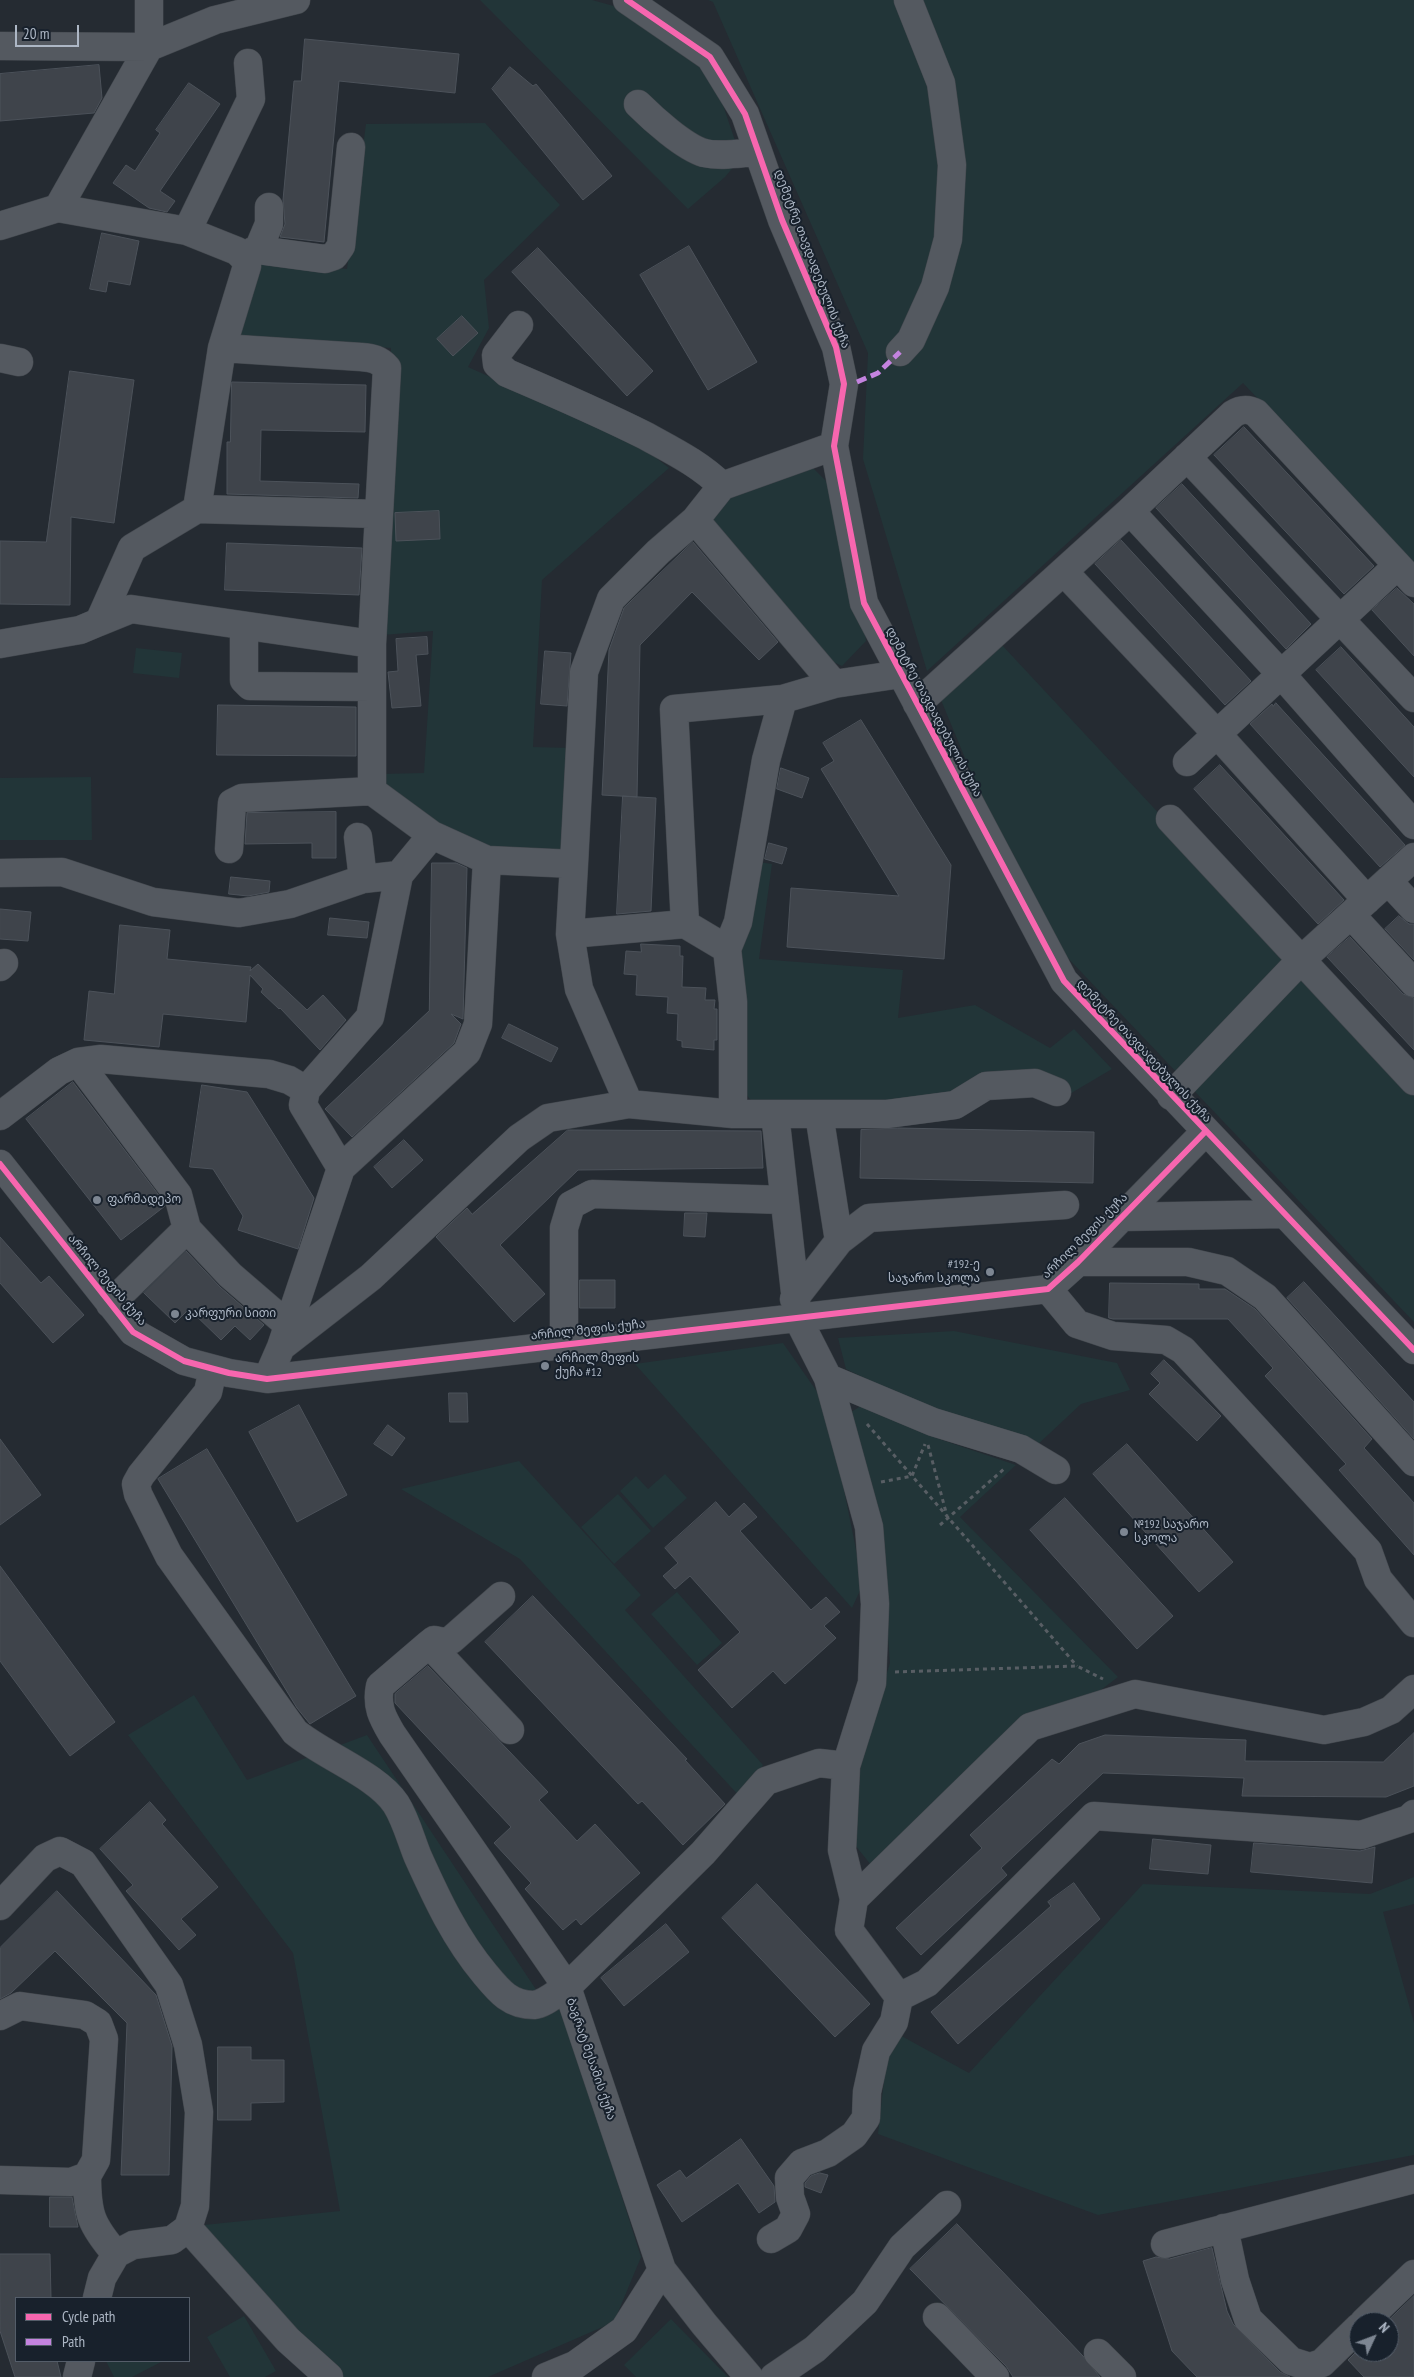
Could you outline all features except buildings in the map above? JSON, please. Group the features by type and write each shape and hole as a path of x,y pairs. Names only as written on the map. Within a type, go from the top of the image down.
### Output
{"street":[{"path":"58,208 149,47 149,0"},
{"path":"0,46 149,47 215,20 296,0"},
{"name":"დემეტრე თავდადებულის ქუჩა","path":"627,0 710,57 745,114 782,220 851,383 834,446 864,603 1064,981 1205,1132 1414,1350"},
{"path":"900,352 911,340 935,287 948,238 952,165 941,83 908,0"},
{"path":"188,231 251,99 248,64"},
{"path":"638,104 661,127 703,152 721,154 758,152"},
{"path":"0,226 58,208 188,231 237,251 251,254 326,259 334,256 341,246 351,147"},
{"path":"197,509 222,348 251,254 269,224 270,207"},
{"path":"519,325 496,355 497,364 507,373 593,409 672,450 707,471 722,486"},
{"path":"222,348 376,358 387,368 372,644 372,791"},
{"path":"917,704 1064,572 1233,414 1240,410 1249,410 1256,413 1406,575 1340,620 1187,762"},
{"path":"629,1104 579,989 570,934 584,672 612,599 658,552 695,520 722,486 834,446"},
{"path":"1187,457 1414,698"},
{"path":"99,622 132,548 197,509 379,514"},
{"path":"1130,510 1281,674 1414,825"},
{"path":"695,520 834,684"},
{"path":"1064,572 1217,734 1359,907 1414,983"},
{"path":"0,644 80,630 131,609 372,644"},
{"path":"244,626 244,680 250,686 371,687"},
{"path":"685,924 674,709 782,699 834,684 901,674"},
{"path":"733,1114 733,1002 727,948 738,922 766,760 782,699"},
{"path":"228,849 232,802 242,798 372,791 432,835 487,860 574,864"},
{"path":"1170,820 1414,1081"},
{"path":"341,1168 303,1105 306,1090 370,1017 399,875 432,835"},
{"path":"358,836 363,879"},
{"path":"1171,1096 1301,960 1414,857"},
{"path":"267,1379 284,1336 341,1168 467,1052 478,1024 487,860"},
{"path":"0,873 62,872 153,902 239,913 290,904 363,879 399,875"},
{"path":"1388,881 1414,909"},
{"path":"570,934 685,924 727,948"},
{"path":"0,1116 59,1071 78,1062 101,1060 269,1074 289,1080 306,1090"},
{"path":"78,1062 178,1195 187,1229 284,1336"},
{"path":"284,1336 371,1277 519,1138 548,1118 629,1104 733,1114 887,1114 955,1105 986,1086 1035,1083 1057,1092"},
{"path":"771,2239 788,2229 796,2214 790,2197 789,2178 802,2163 828,2153 854,2135 866,2118 867,2092 876,2051 894,2022 899,1997 849,1930 854,1900 842,1850 846,1766 872,1684 875,1604 869,1527 828,1378 796,1309 775,1114"},
{"path":"820,1114 840,1241"},
{"name":"არჩილ მეფის ქუჩა","path":"3,1175 133,1332 184,1361 267,1379 564,1344 796,1309 1048,1289 1078,1262 1205,1132"},
{"path":"564,1344 564,1228 571,1205 592,1194 784,1200"},
{"path":"796,1309 840,1241 869,1218 1065,1205"},
{"path":"1120,1217 1283,1214"},
{"path":"110,1304 187,1229"},
{"path":"1078,1262 1188,1262 1227,1271 1265,1297 1414,1462"},
{"path":"1048,1289 1077,1324 1113,1336 1166,1340 1182,1350 1368,1551 1378,1579 1414,1623"},
{"path":"212,1368 208,1392 141,1475 136,1484 138,1494 169,1556 296,1732 313,1747 378,1784 396,1804 441,1909 458,1939 504,1996 518,2003 536,2005 567,1987 392,1734 379,1709 380,1686 434,1640 444,1642 451,1640 501,1596"},
{"path":"828,1378 933,1422 1021,1449 1056,1470"},
{"path":"429,1644 510,1730"},
{"path":"854,1900 1030,1728 1134,1694 1324,1730 1364,1722 1391,1710 1414,1689"},
{"name":"ბაგრატ მესამის ქუჩა","path":"749,2377 662,2270 567,1987 703,1853 766,1781 819,1763 846,1766"},
{"path":"899,1997 927,1984 1094,1816 1361,1835 1409,1819 1414,1814"},
{"path":"0,1906 45,1858 60,1851 83,1863 168,1985 188,2045 199,2112 195,2206 188,2228 172,2240 133,2245 116,2254 102,2278 97,2297"},
{"path":"0,2016 20,2006 85,2014 98,2023 104,2039 96,2160 87,2176 87,2205 97,2232 116,2254"},
{"path":"0,2180 71,2182 87,2176"},
{"path":"1166,2244 1414,2178"},
{"path":"774,2377 815,2349 865,2302 902,2247 947,2206"},
{"path":"188,2228 288,2340 329,2377"},
{"path":"1224,2228 1235,2280 1248,2319 1291,2361 1310,2367 1322,2363 1349,2337"},
{"path":"546,2377 575,2365 624,2330 662,2270"},
{"path":"1374,2312 1414,2274"},
{"path":"936,2317 995,2377"},
{"path":"1098,2353 1122,2377"},
{"path":"77,2377 81,2362"}],"path":[{"path":"867,1423 1077,1666 1134,1694"},
{"path":"912,1476 926,1440 948,1518"},
{"path":"940,1525 1010,1464 1021,1449"},
{"path":"858,1488 912,1476"},
{"path":"872,1674 1077,1666"}],"green space":[{"path":"480,0 592,0 621,8 713,76 741,158 725,177 688,209"},
{"path":"708,0 1414,0 1414,563 1243,383 927,671 863,459 868,353 713,2"},
{"path":"485,123 560,205 484,280 489,328 468,367 637,443 669,468 542,580 533,747 571,748 564,853 497,853 437,826 386,794 381,774 424,773 433,631 382,635 391,348 231,335 247,272 263,260 347,269 366,124"},
{"path":"809,464 829,484 864,619 866,641 842,666 831,661 707,523 726,489"},
{"path":"1001,644 1414,1087 1414,1322 1065,955 989,816 941,700"},
{"path":"136,648 182,653 179,678 133,673"},
{"path":"91,777 92,840 0,840 0,778"},
{"path":"759,862 772,864 759,959 903,970 898,1018 975,1005 1050,1048 1074,1029 1112,1069 1068,1095 1053,1081 932,1101 757,1107 742,1090 737,961"},
{"path":"954,1331 1117,1363 1130,1390 1081,1404 1034,1448 948,1419 846,1369 838,1338"},
{"path":"783,1343 827,1406 863,1584 852,1608 635,1364"},
{"path":"864,1404 939,1439 1016,1465 960,1517 1118,1677 871,1865 855,1845 861,1758 890,1663 878,1510 848,1414"},
{"path":"519,1461 641,1595 625,1610 763,1765 742,1799 520,1559 401,1489"},
{"path":"665,1474 687,1498 653,1528 620,1491 636,1476 648,1489"},
{"path":"618,1494 651,1531 614,1564 581,1527"},
{"path":"677,1592 722,1643 697,1665 651,1614"},
{"path":"194,1695 247,1780 367,1735 537,1991 562,2008 641,2257 614,2322 488,2377 338,2377 271,2310 204,2225 340,2211 293,1953 128,1735"},
{"path":"1414,1877 1414,1904 1383,1912 1414,2023 1414,2155 1098,2215 878,2134 885,2071 896,2033 969,2073 1143,1884 1370,1894"},
{"path":"244,2316 276,2371 265,2377 230,2377 207,2337"},
{"path":"671,2319 728,2377 636,2377 624,2365"},
{"path":"106,2362 161,2362 132,2377 114,2377"}],"marked path":[{"path":"857,382 878,373 900,352"}],"cycle path":[{"path":"627,0 710,57 745,114 782,220 836,347 844,384 834,446 864,603 1064,981 1414,1350"},
{"path":"0,1164 133,1332 184,1361 229,1373 267,1379 1048,1289 1078,1262 1205,1132"}],"place":[{"name":"ფარმადეპო","path":"97,1200"},
{"name":"#192-ე საჯარო სკოლა","path":"990,1272"},
{"name":"კარფური სითი","path":"175,1314"},
{"name":"არჩილ მეფის ქუჩა #12","path":"545,1366"},
{"name":"№192 საჯარო სკოლა","path":"1124,1532"}]}
